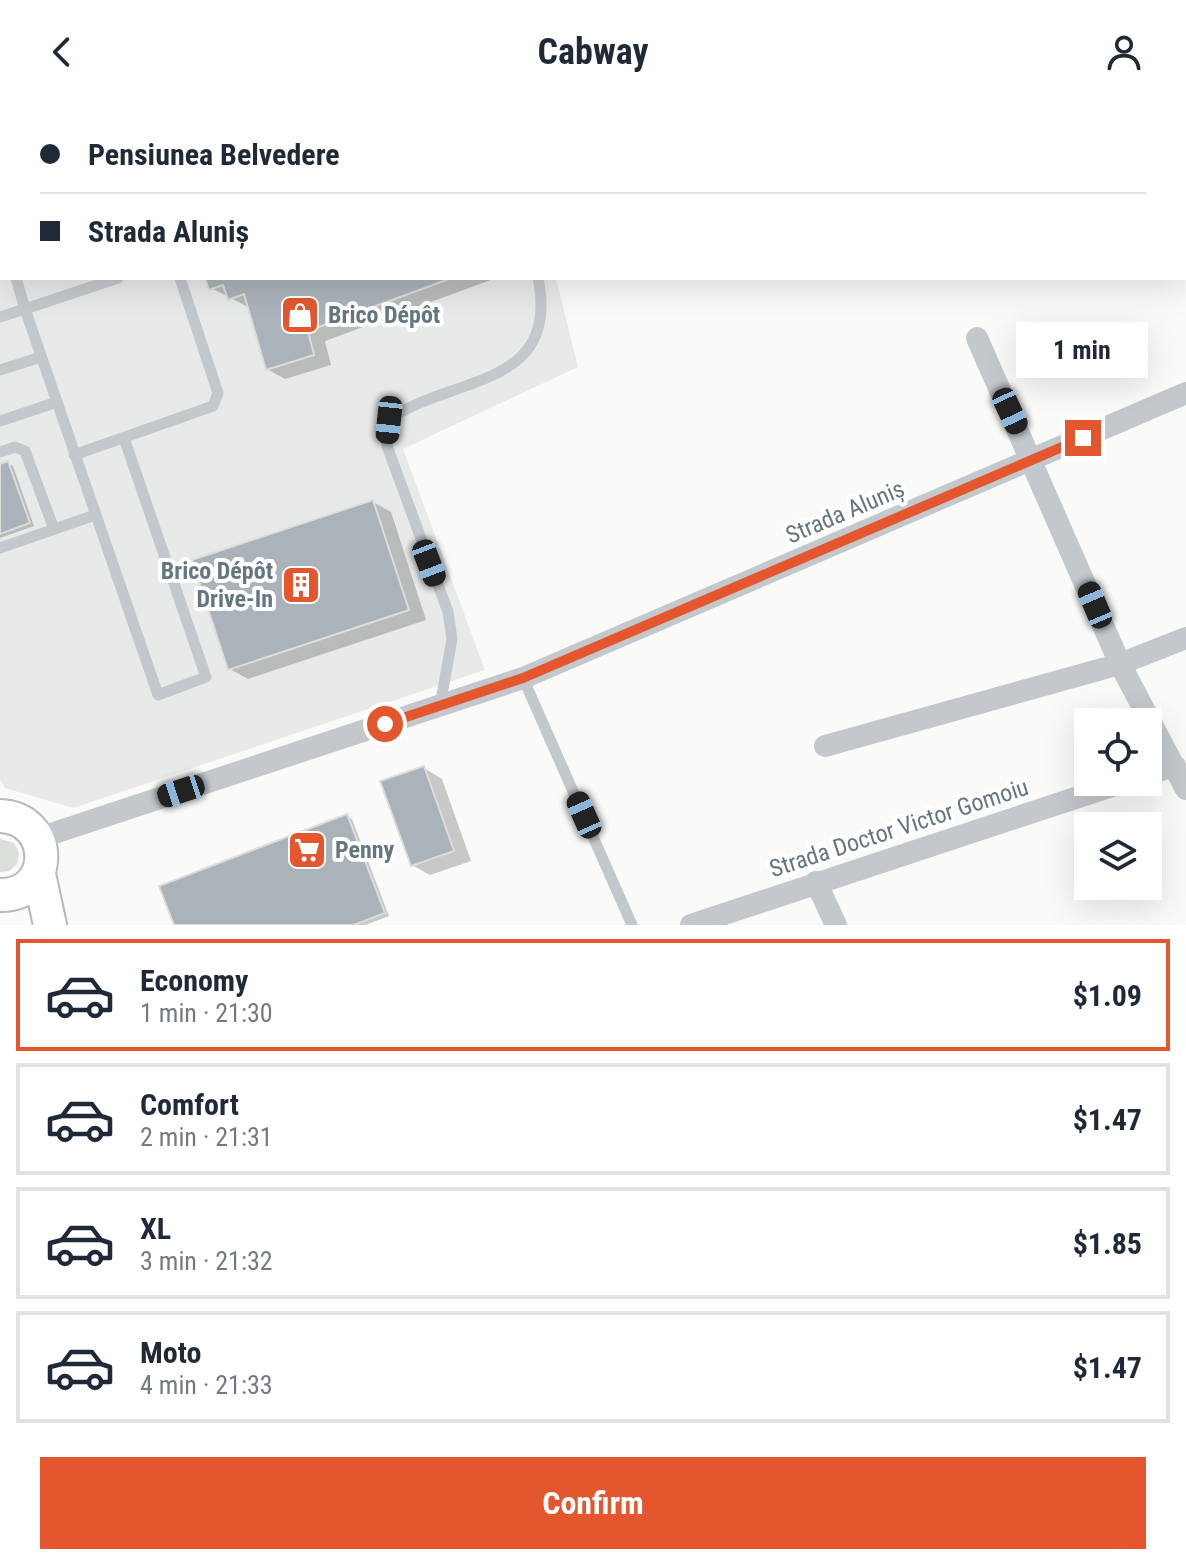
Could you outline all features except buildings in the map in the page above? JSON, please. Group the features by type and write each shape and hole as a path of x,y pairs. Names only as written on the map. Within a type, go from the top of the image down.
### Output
{"main road":[{"path":"15,818 43,850 39,874 50,925"},
{"path":"0,897 20,892 39,874"},
{"path":"0,897 30,925"}],"street":[{"path":"977,338 1120,664 1186,789"},
{"name":"Strada Aluniș","path":"15,818 440,706 523,678 1186,393"},
{"path":"825,746 1120,664 1186,638"},
{"path":"1162,770 1175,766"},
{"name":"Strada Doctor Victor Gomoiu","path":"691,925 1081,796"},
{"path":"816,882 836,925"}],"lane":[{"path":"17,280 158,695 206,677 124,438"},
{"path":"0,317 112,280"},
{"path":"74,455 213,406 218,393 181,280"},
{"path":"440,706 452,639 448,612 387,446 389,420 408,407 492,379 524,356 539,327 538,280"},
{"path":"0,370 41,357"},
{"path":"0,421 57,402"},
{"path":"0,452 15,447 25,451 54,529"},
{"path":"0,548 95,515"},
{"path":"523,678 632,925"}],"shaded area":[{"path":"0,280 556,280 578,367 403,449 485,670 73,808 5,788 0,779"},
{"path":"0,839 14,843 19,853 17,864 9,871 0,872"}],"place":[{"name":"Brico Dépôt","path":"300,315"},
{"name":"Brico Dépôt Drive-In","path":"301,585"},
{"name":"Penny","path":"307,850"}],"route":[{"path":"385,724 523,678 1083,438"}]}
